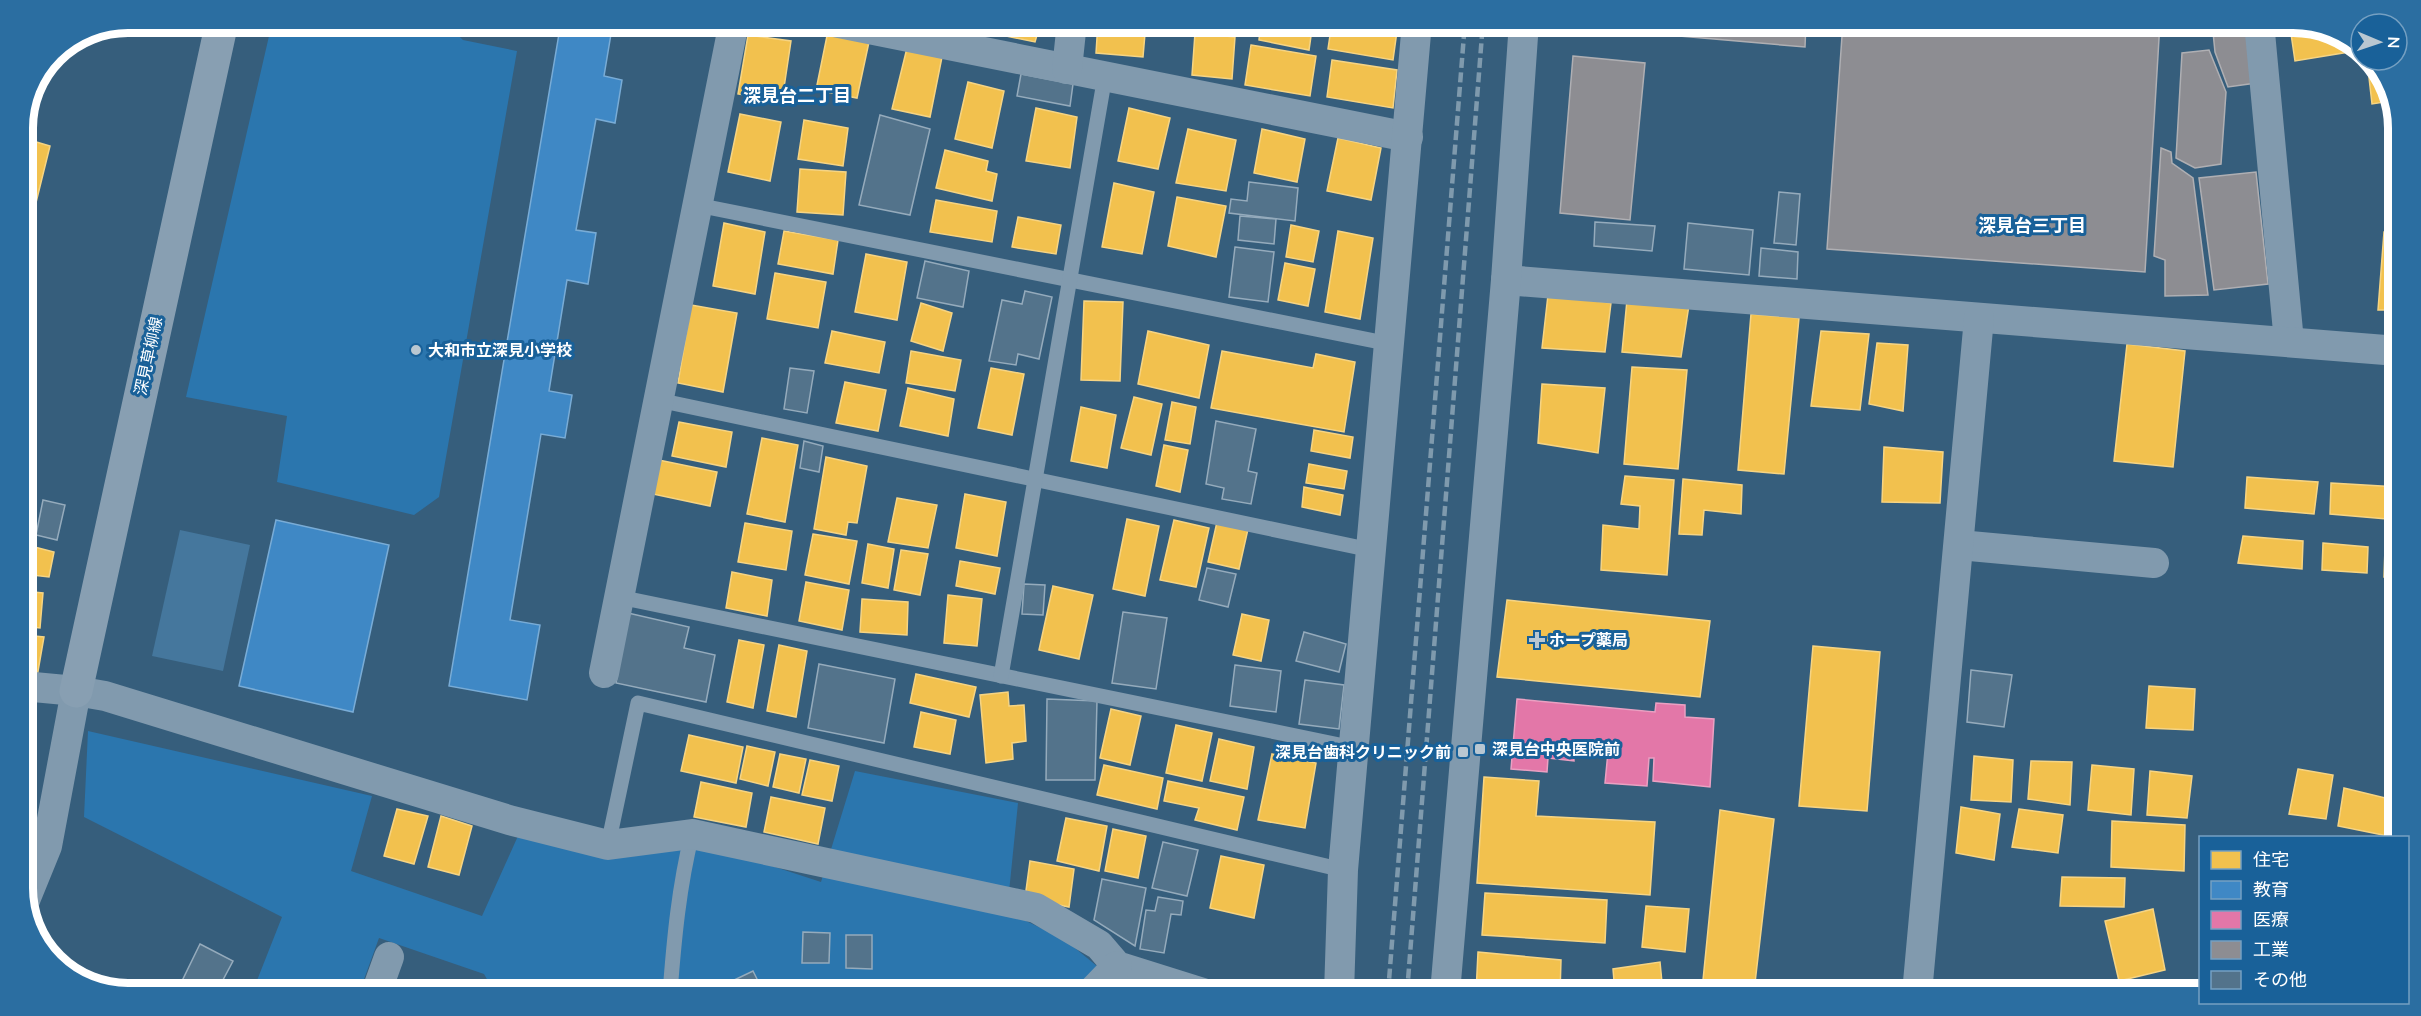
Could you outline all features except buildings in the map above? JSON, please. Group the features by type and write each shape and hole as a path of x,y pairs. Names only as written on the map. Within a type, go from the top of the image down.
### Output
{"street":[{"name":"深見草柳線","path":"76,691 220,33"},
{"path":"604,673 732,33"},
{"path":"889,33 1408,137"},
{"path":"1067,69 1071,33"},
{"path":"1339,983 1343,870 1416,33"},
{"path":"1446,983 1506,280 1523,33"},
{"path":"2260,33 2289,342"},
{"path":"1506,280 2388,350"},
{"path":"1918,983 1979,318"},
{"path":"1959,545 2154,563"},
{"path":"33,687 105,696 509,820 608,845 692,834 1036,908 1099,945 1117,966 1171,983"},
{"path":"33,880 47,846 76,691"},
{"path":"380,983 389,957"},
{"path":"1101,983 1117,966"}],"lane":[{"path":"1001,676 1105,76"},
{"path":"697,205 1390,344"},
{"path":"658,400 1371,550"},
{"path":"619,597 1354,748"},
{"path":"608,845 638,703 1343,870"},
{"path":"671,983 685,860 692,834"}],"shaded area":[{"path":"270,33 456,33 463,40 517,51 439,497 414,515 277,482 287,416 186,397"},
{"path":"180,530 250,545 223,671 152,656"},
{"path":"88,731 372,796 351,871 482,916 522,827 692,840 821,882 855,771 1018,803 1007,912 1064,939 1098,967 1084,983 489,983 484,974 379,938 363,983 256,983 282,917 84,817"}],"railway":[{"path":"1389,983 1464,33"},
{"path":"1408,983 1482,33"}],"place":[{"name":"大和市立深見小学校","path":"416,350"},
{"name":"ホープ薬局","path":"1537,640"},
{"name":"深見台中央医院前","path":"1480,749"},
{"name":"深見台歯科クリニック前","path":"1463,752"}],"district":[{"name":"深見台二丁目","path":"797,96"},
{"name":"深見台三丁目","path":"2032,226"}]}
